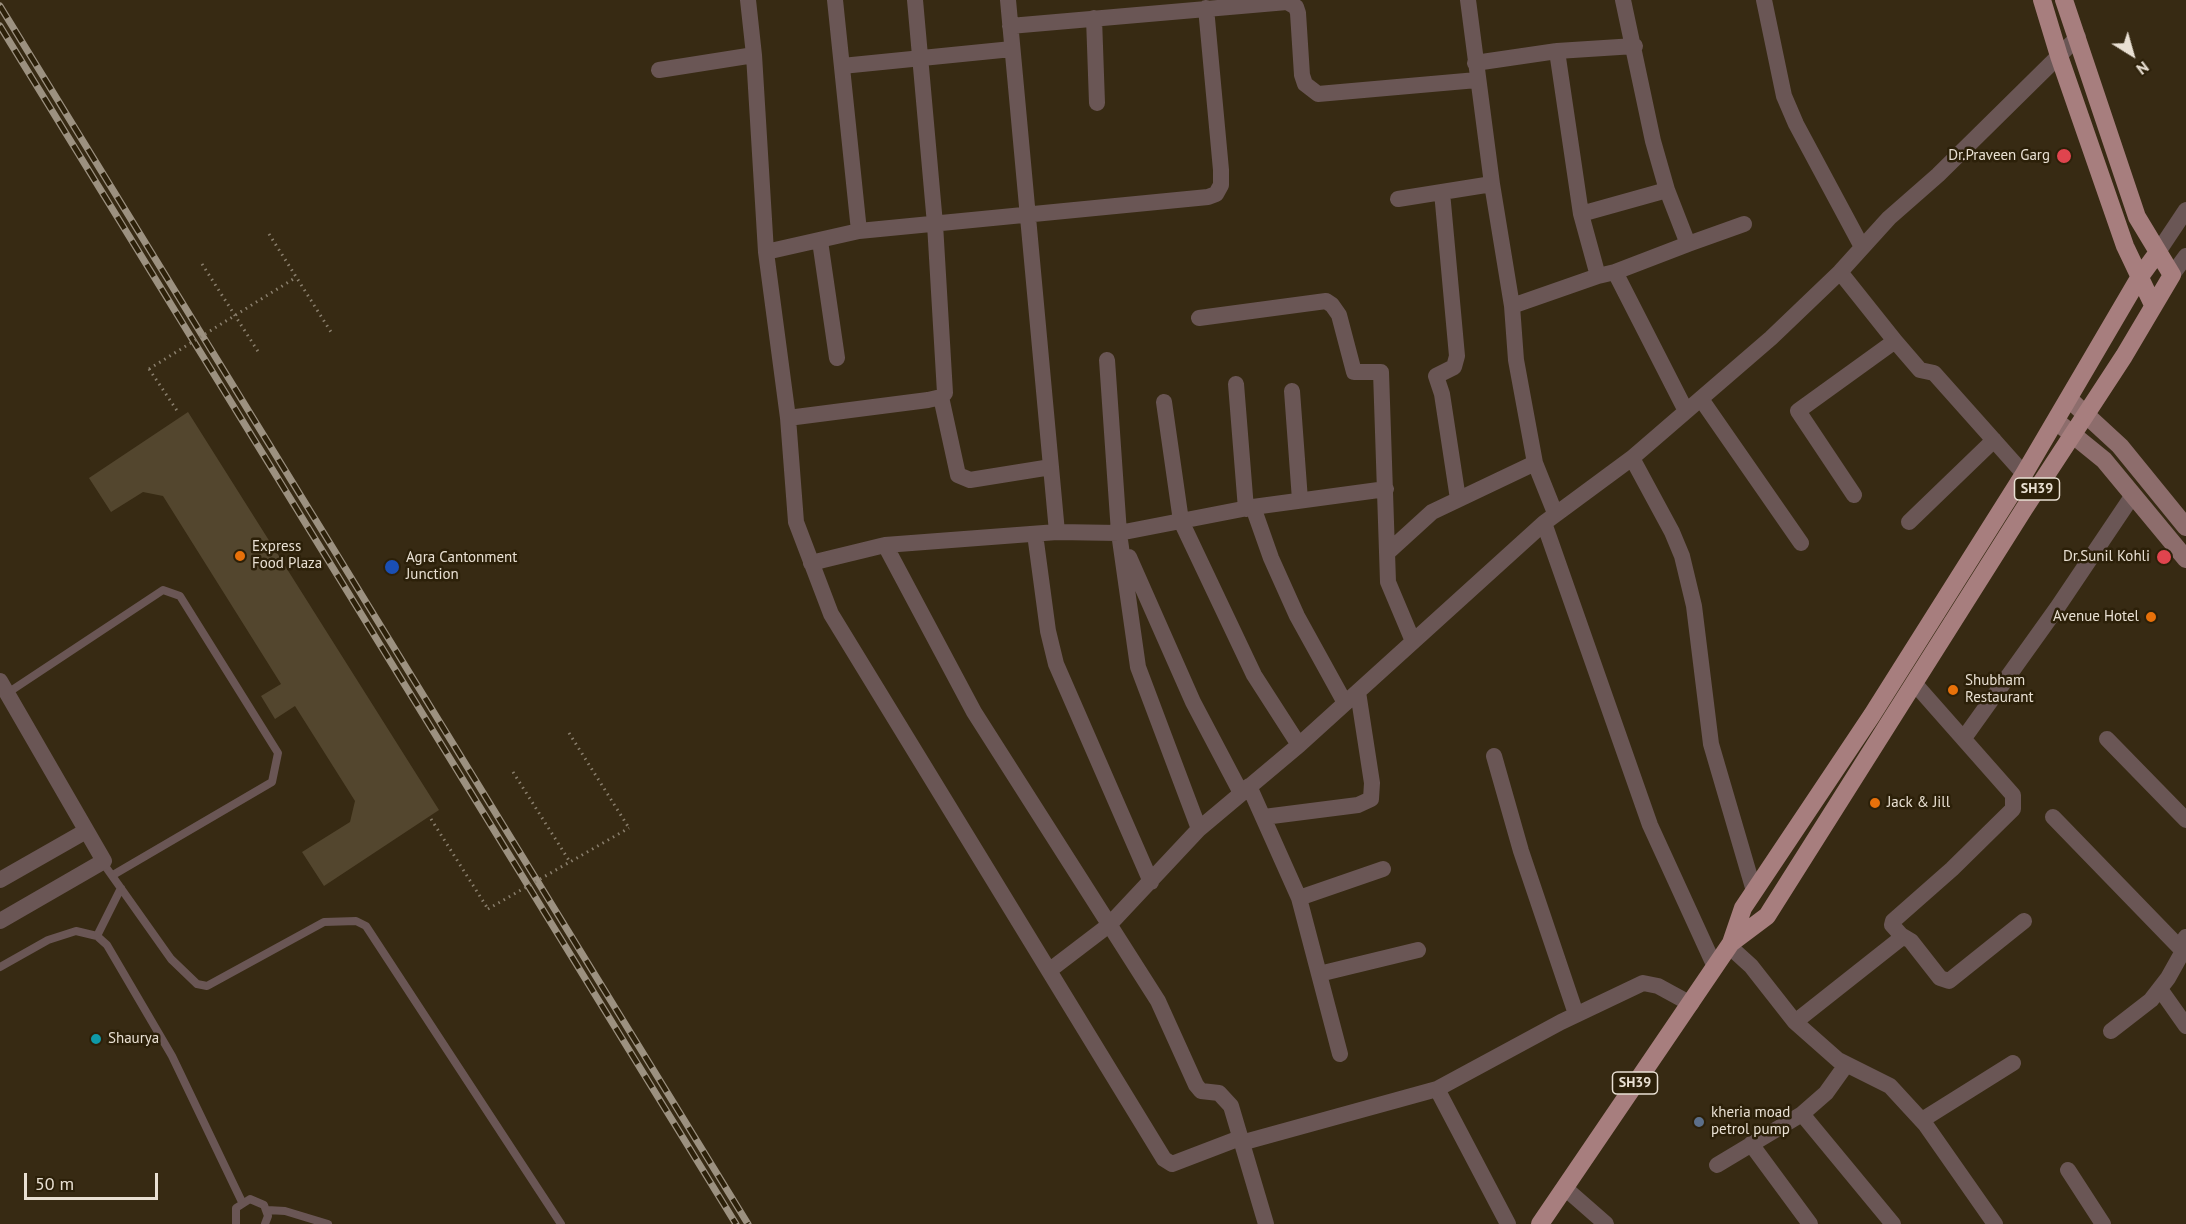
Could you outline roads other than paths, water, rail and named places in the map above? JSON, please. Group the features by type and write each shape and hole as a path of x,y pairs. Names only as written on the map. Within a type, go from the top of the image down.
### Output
{"main road":[{"path":"2042,0 2125,246 2153,305"},
{"path":"2070,3 2078,37 2138,216 2172,275"},
{"name":"SH39","path":"1540,1224 1730,945 1743,908 1872,715 2024,474 2139,278 2158,252"},
{"name":"SH39","path":"1730,945 1767,916 2172,275"}],"street":[{"path":"748,0 754,55 766,252 788,418 796,522 831,614 1167,1162 1172,1164 1240,1141 1437,1089 1576,1014 1643,984 1658,986 1691,1004"},
{"path":"835,0 860,231"},
{"path":"915,0 935,224 945,389 941,397 958,475 970,480 1051,467"},
{"path":"1008,0 1030,215 1057,532"},
{"path":"1468,0 1492,184 1512,306 1516,360 1535,463 1549,518 1650,825 1715,967"},
{"path":"1623,0 1635,46 1653,141 1688,244"},
{"path":"1764,0 1784,96 1796,124 1863,247"},
{"path":"1010,26 1253,2 1287,2 1296,7 1302,75 1305,84 1318,94 1476,71 1557,51 1635,46"},
{"path":"766,252 860,231 1208,197 1216,194 1221,185 1221,170 1206,8"},
{"path":"1094,18 1097,103"},
{"path":"1050,970 1109,925 1199,829 1299,745 1412,639 1549,518 1632,458 1771,338 2078,37"},
{"path":"842,66 1012,49"},
{"path":"1557,51 1581,214 1598,276"},
{"path":"659,70 754,55"},
{"path":"1398,199 1492,184"},
{"path":"1581,214 1668,190"},
{"path":"1442,192 1457,356 1454,367 1436,376 1442,394 1458,499"},
{"path":"2158,252 2186,210"},
{"path":"1512,306 1616,272 1744,224"},
{"path":"820,241 837,358"},
{"path":"2172,275 2186,256"},
{"path":"1616,272 1686,411"},
{"path":"1840,272 1920,370 1934,373 2024,474"},
{"path":"1199,318 1326,301 1340,315 1354,372 1379,371 1382,374 1390,590 1412,639"},
{"path":"1854,495 1798,411 1895,341"},
{"path":"1107,360 1120,538 1138,667 1199,829"},
{"path":"1236,384 1250,508 1297,616 1345,704"},
{"path":"1292,391 1299,500"},
{"path":"788,418 941,397"},
{"path":"1701,399 1801,543"},
{"path":"2069,399 2120,446 2186,527"},
{"path":"1164,402 1181,521 1254,675 1299,745"},
{"path":"2056,421 2104,460 2186,559"},
{"path":"1909,522 1994,440"},
{"path":"1632,458 1672,532 1682,556 1694,606 1711,744 1754,891"},
{"path":"1388,553 1432,512 1535,463"},
{"path":"811,563 885,545 1057,532 1120,538 1181,521 1250,508 1386,489"},
{"path":"1964,738 2057,608 2133,495"},
{"path":"1035,534 1048,631 1056,664 1151,882"},
{"path":"1120,538 1193,702 1245,790 1264,817 1299,898 1340,1054"},
{"path":"885,545 974,712 1158,1001 1196,1085 1201,1090 1219,1093 1231,1106 1266,1224"},
{"path":"1915,684 2013,795 2013,809 1952,869 1893,921 1892,925 1901,935 1911,941 1940,978 1950,981 1958,977 2024,921"},
{"path":"0,921 108,869 3,688"},
{"path":"1264,817 1358,805 1371,799 1372,783 1358,692"},
{"path":"2107,739 2186,819"},
{"path":"1494,756 1521,851 1576,1014"},
{"path":"2053,817 2184,943 2169,978 2151,1000 2111,1031"},
{"path":"0,880 86,831"},
{"path":"1299,898 1383,869"},
{"path":"1795,1022 1901,935"},
{"path":"1730,945 1795,1022 1846,1065 1875,1076 1890,1086 1922,1120 1995,1224"},
{"path":"1319,974 1418,950"},
{"path":"2160,989 2186,1026"},
{"path":"1922,1120 2013,1063"},
{"path":"1717,1165 1802,1114 1826,1094 1846,1065"},
{"path":"1437,1089 1508,1224"},
{"path":"1802,1114 1893,1224"},
{"path":"1751,1144 1810,1224"},
{"path":"2068,1170 2103,1224"},
{"path":"1566,1189 1606,1224"}],"lane":[{"path":"3,688 163,590 180,596 278,753 272,782 108,869 171,959 197,984 207,986 324,922 357,921 366,926 561,1224"},
{"path":"97,936 121,888"},
{"path":"0,967 48,940 76,932 97,936 113,952 172,1056 242,1202"},
{"path":"236,1224 234,1213 242,1202 255,1199 267,1210 285,1211 328,1224"},
{"path":"265,1224 267,1210"}],"railway":[{"path":"0,6 748,1224"},
{"path":"0,26 736,1224"}],"place":[{"name":"Dr.Praveen Garg","path":"2064,156"},
{"name":"Express Food Plaza","path":"240,556"},
{"name":"Dr.Sunil Kohli","path":"2164,557"},
{"name":"Agra Cantonment Junction","path":"392,567"},
{"name":"Avenue Hotel","path":"2151,617"},
{"name":"Shubham Restaurant","path":"1953,690"},
{"name":"Jack & Jill","path":"1875,803"},
{"name":"Shaurya","path":"96,1039"},
{"name":"kheria moad petrol pump","path":"1699,1122"}]}
